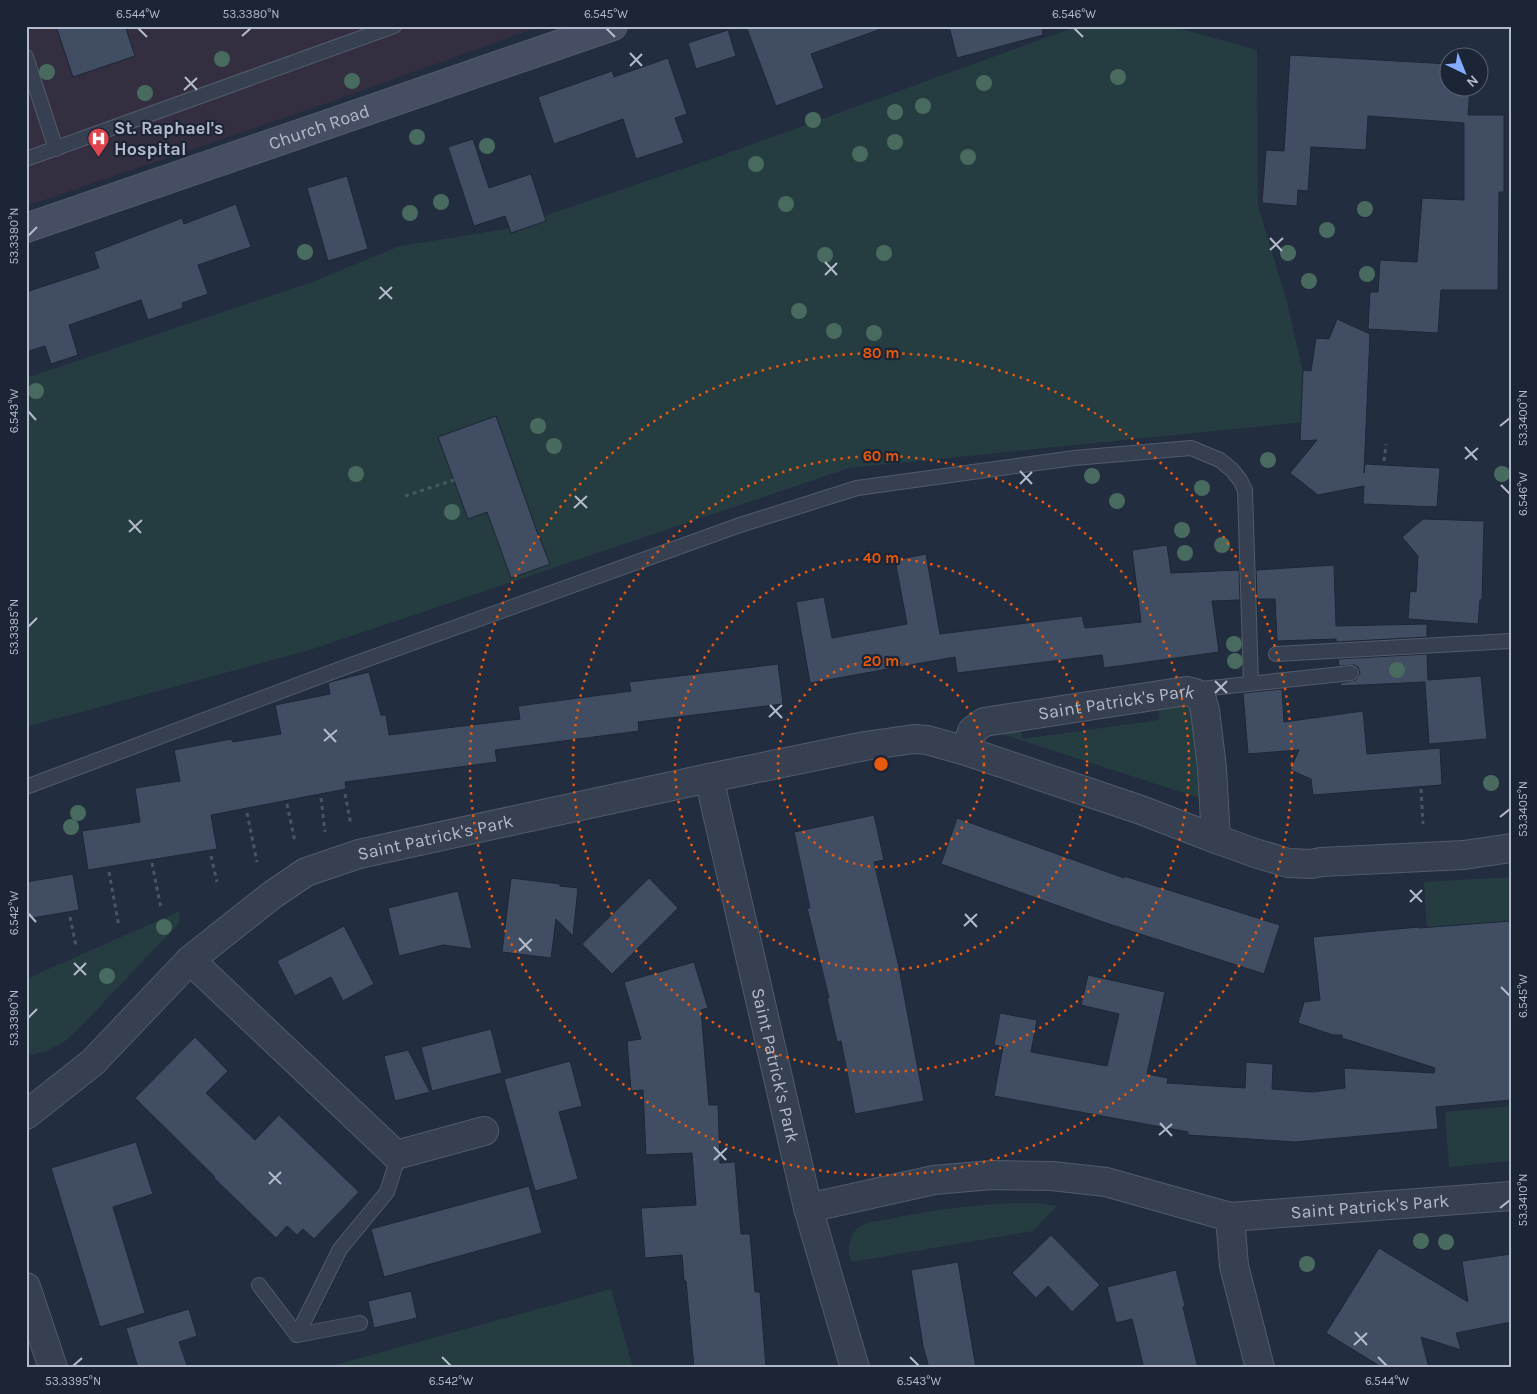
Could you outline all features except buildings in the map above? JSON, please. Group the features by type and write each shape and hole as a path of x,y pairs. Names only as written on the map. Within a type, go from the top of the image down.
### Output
{"street":[{"name":"Church Road","path":"26,228 613,26"},
{"name":"Saint Patrick's Park","path":"966,751 972,731 984,722 1186,691 1195,693 1202,700 1205,710 1212,768 1216,840"},
{"name":"Saint Patrick's Park","path":"26,1115 93,1062 190,960 272,895 306,872 346,857 709,778 905,739 927,740 966,751 1141,810 1216,840 1288,863 1311,864 1464,855 1511,848"},
{"name":"Saint Patrick's Park","path":"709,778 808,1208 855,1368"},
{"path":"190,960 396,1155 484,1131"},
{"name":"Saint Patrick's Park","path":"808,1208 934,1180 992,1175 1052,1176 1106,1182 1230,1217 1511,1196"},
{"path":"1230,1217 1234,1266 1260,1368"},
{"path":"26,1287 53,1368"}],"lane":[{"path":"26,159 394,26"},
{"path":"26,57 56,149"},
{"path":"26,787 340,669 740,525 857,488 1074,458 1152,451 1191,448 1206,453 1220,460 1232,470 1245,490 1251,683"},
{"path":"1276,654 1511,641"},
{"path":"1186,691 1351,672"},
{"path":"298,1335 340,1249 387,1192 395,1167 396,1155"},
{"path":"259,1285 298,1335"},
{"path":"298,1335 360,1323"}],"path":[{"path":"1384,461 1386,444"},
{"path":"405,496 454,480"},
{"path":"1421,789 1423,824"},
{"path":"345,794 351,827"},
{"path":"321,798 326,833"},
{"path":"287,804 295,844"},
{"path":"247,814 257,862"},
{"path":"211,856 217,882"},
{"path":"152,863 160,909"},
{"path":"109,872 119,927"},
{"path":"70,917 76,946"}],"shaded area":[{"name":"St. Raphael's Hospital","path":"26,26 541,26 313,108 26,206"}],"green space":[{"path":"1078,26 1171,26 1257,50 1258,206 1287,302 1314,421 849,468 313,649 26,727 26,378 312,282 400,246 506,229 717,157"},
{"path":"1188,706 1191,710 1200,787 1199,798 996,732 1021,727 1022,739 1159,720 1158,709"},
{"path":"1511,877 1511,923 1427,929 1424,882"},
{"path":"180,911 179,923 64,1042 44,1052 26,1056 26,979"},
{"path":"1511,1106 1511,1161 1449,1167 1445,1112"},
{"path":"1009,1203 1036,1203 1057,1206 1033,1231 852,1262 850,1258 849,1248 853,1234 859,1227 866,1224 934,1211"},
{"path":"611,1289 633,1368 324,1368"}],"place":[{"name":"St. Raphael's Hospital","path":"98,157"}]}
